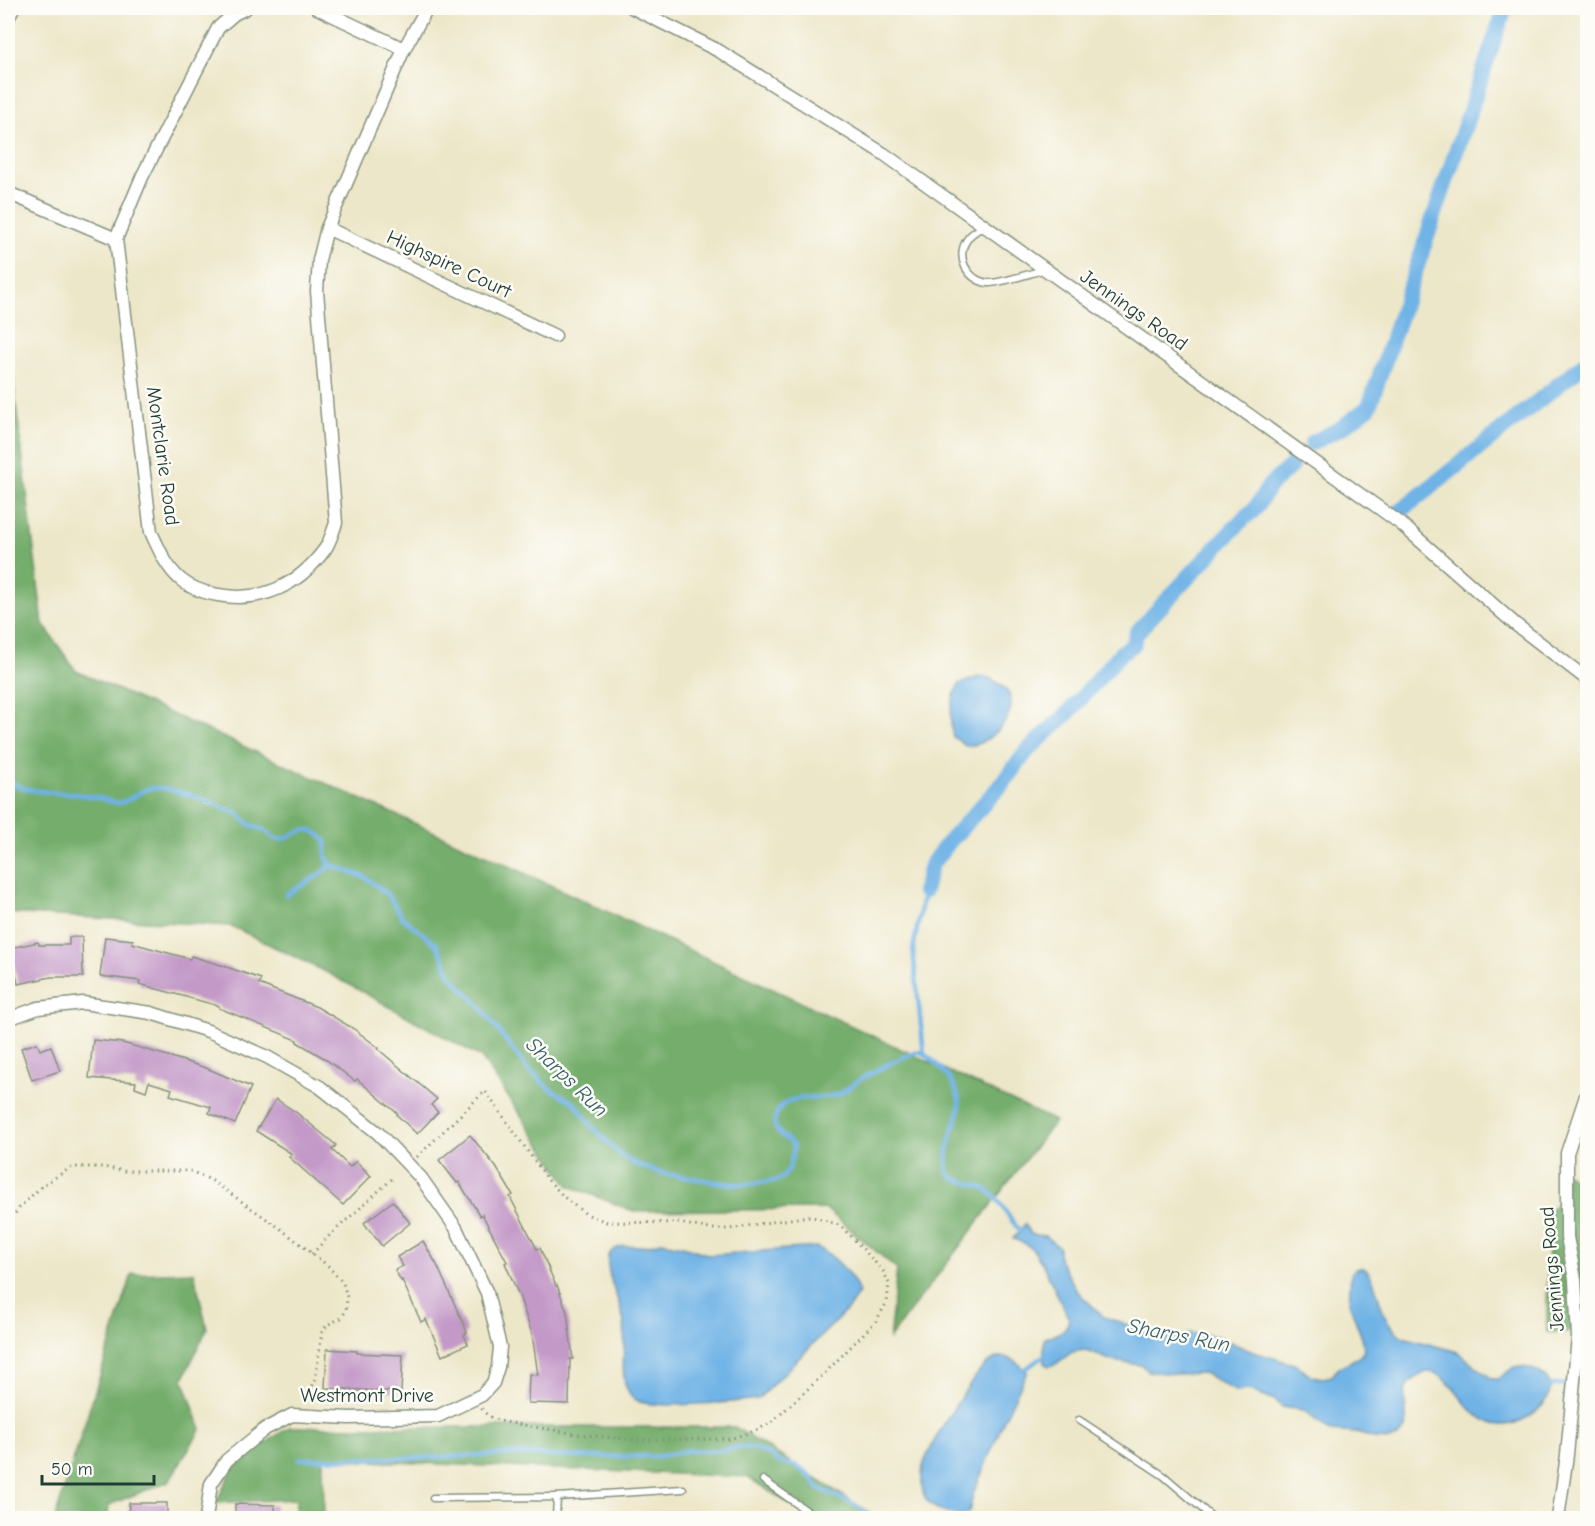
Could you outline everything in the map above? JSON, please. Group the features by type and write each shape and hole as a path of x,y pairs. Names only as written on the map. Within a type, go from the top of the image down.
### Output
{"street":[{"path":"8,20 14,8"},
{"name":"Montclarie Road","path":"246,8 234,14 218,28 141,177 116,239 151,532 165,561 181,580 206,593 234,598 256,597 278,589 305,571 327,547 336,523 317,291 319,260 327,228 404,48 427,8"},
{"path":"317,8 404,48"},
{"name":"Jennings Road","path":"633,8 702,41 884,154 1400,523 1515,624 1587,680"},
{"path":"8,193 116,239"},
{"name":"Highspire Court","path":"327,228 555,336"},
{"name":"Westmont Drive","path":"8,1019 39,1008 83,1003 151,1013 208,1031 267,1057 320,1088 378,1133 422,1178 450,1220 487,1293 500,1347 493,1383 482,1395 438,1416 349,1418 292,1415 265,1429 227,1460 211,1484 206,1518"},
{"name":"Jennings Road","path":"1558,1518 1567,1455 1578,1337 1575,1278 1567,1237 1567,1153 1587,1090"}],"lane":[{"path":"984,226 969,236 962,249 963,264 971,276 989,283 1044,270"},
{"path":"1079,1420 1164,1476 1213,1518"},
{"path":"763,1480 817,1518"},
{"path":"433,1498 556,1497 683,1489"},
{"path":"556,1497 556,1518"}],"path":[{"path":"416,1158 484,1091 549,1181 568,1201 586,1214 607,1222 679,1223 710,1230 808,1216 839,1225 854,1238 883,1271 889,1283 887,1302 876,1321 824,1374 771,1423 729,1439 633,1440 578,1434 500,1421 489,1416 474,1400"},
{"path":"8,1223 30,1196 50,1179 72,1167 103,1167 124,1171 190,1171 211,1180 281,1228 338,1275 344,1283 347,1306 341,1318 327,1325 322,1332 315,1381 297,1415"},
{"path":"312,1254 393,1178"}],"green space":[{"path":"8,368 12,371 43,624 76,671 503,863 1055,1121 889,1339 897,1269 826,1209 633,1211 569,1186 481,1057 328,973 231,926 8,913"},
{"path":"1566,1173 1587,1190 1587,1331 1547,1332 1548,1211 1565,1198"},
{"path":"194,1272 207,1329 183,1379 201,1429 169,1481 109,1505 108,1518 55,1518 132,1274"},
{"path":"1587,1342 1587,1389 1573,1367"},
{"path":"289,1427 735,1427 878,1518 812,1518 747,1477 323,1459 324,1518 295,1518 296,1499 216,1503 231,1471 252,1452"}],"water":[{"path":"981,676 994,680 1007,691 1011,701 1010,711 1005,722 987,739 966,746 953,737 952,703 959,684"},
{"path":"1025,1224 1030,1234 1045,1236 1059,1247 1059,1260 1078,1292 1104,1317 1173,1340 1190,1333 1216,1336 1253,1352 1294,1364 1312,1376 1323,1378 1332,1376 1339,1367 1359,1357 1364,1351 1363,1341 1349,1303 1351,1274 1356,1268 1364,1268 1373,1281 1387,1320 1403,1337 1458,1352 1492,1379 1498,1379 1514,1367 1537,1371 1547,1379 1550,1388 1548,1397 1533,1414 1512,1424 1502,1425 1478,1416 1444,1379 1436,1373 1426,1372 1408,1385 1404,1397 1405,1429 1397,1438 1389,1440 1357,1433 1330,1431 1303,1410 1282,1407 1273,1399 1253,1391 1237,1392 1204,1373 1173,1374 1149,1371 1141,1365 1113,1361 1084,1350 1072,1352 1056,1364 1048,1366 1044,1363 1044,1339 1062,1331 1069,1319 1042,1263 1033,1250 1026,1244 1013,1239"},
{"path":"662,1242 710,1255 816,1247 842,1266 859,1293 849,1308 758,1399 696,1404 661,1404 638,1401 633,1398 625,1383 624,1323 611,1282 608,1256 619,1247 645,1246"},
{"path":"1006,1357 1017,1362 1027,1372 973,1494 969,1512 962,1516 942,1511 929,1503 923,1492 922,1475 927,1457 962,1395 982,1369 997,1358"}],"building":[{"path":"69,937 82,937 83,977 51,977 18,984 10,948 38,942 39,945 69,945"},
{"path":"105,937 133,940 132,943 221,965 261,979 259,984 317,1007 354,1029 379,1048 437,1099 431,1105 438,1112 417,1134 398,1114 357,1079 355,1081 297,1040 219,1008 219,1006 139,984 140,981 100,976"},
{"path":"93,1040 123,1043 168,1056 206,1068 251,1087 235,1124 209,1113 211,1107 170,1095 172,1089 149,1082 146,1091 135,1087 136,1082 89,1078"},
{"path":"37,1043 40,1050 51,1046 60,1071 32,1080 21,1048"},
{"path":"276,1099 336,1145 332,1150 350,1167 356,1161 371,1176 343,1205 289,1157 292,1154 256,1131"},
{"path":"470,1135 496,1167 513,1195 510,1197 537,1249 540,1248 567,1312 573,1359 570,1359 569,1404 528,1403 529,1374 538,1375 532,1334 505,1263 507,1262 482,1214 480,1216 459,1182 457,1183 439,1160"},
{"path":"393,1201 410,1223 382,1246 364,1223"},
{"path":"423,1241 437,1265 467,1332 464,1335 468,1344 442,1356 426,1319 421,1322 395,1270 403,1266 397,1257"},
{"path":"327,1349 403,1355 401,1392 325,1388"},
{"path":"129,1503 167,1503 167,1518 128,1518"},
{"path":"235,1504 275,1505 275,1518 235,1518"}],"waterway":[{"path":"1312,443 1341,428 1369,407 1505,8"},
{"path":"1397,514 1588,361"},
{"path":"1291,466 1312,443"},
{"path":"924,891 931,865 946,845 1002,784 1027,751 1068,713 1122,652 1133,645 1137,632 1255,509 1270,485 1291,466"},
{"name":"Sharps Run","path":"8,780 31,790 76,794 117,803 127,801 150,788 174,790 236,812 246,822 265,831 275,839 282,839 305,830 318,834 326,842 326,857 333,866 365,877 387,894 403,918 437,945 452,977 479,1005 526,1067 550,1089 575,1103 590,1124 618,1153 635,1164 661,1173 730,1184 775,1181 782,1178 789,1169 794,1147 778,1131 774,1123 779,1109 785,1103 802,1098 839,1094 889,1064 920,1052 930,1058 946,1074 959,1101 959,1111 948,1150 948,1173 956,1179 982,1187 993,1194 1024,1234"},
{"path":"286,895 322,873 331,864"},
{"path":"924,891 913,950 924,1054"},
{"path":"1020,1373 1049,1352"},
{"name":"Sharps Run","path":"1545,1386 1588,1384"},
{"path":"300,1459 517,1454 575,1457 661,1456 689,1450 752,1448 768,1454 780,1463 795,1465 812,1478 818,1488 854,1504 872,1518"}]}
